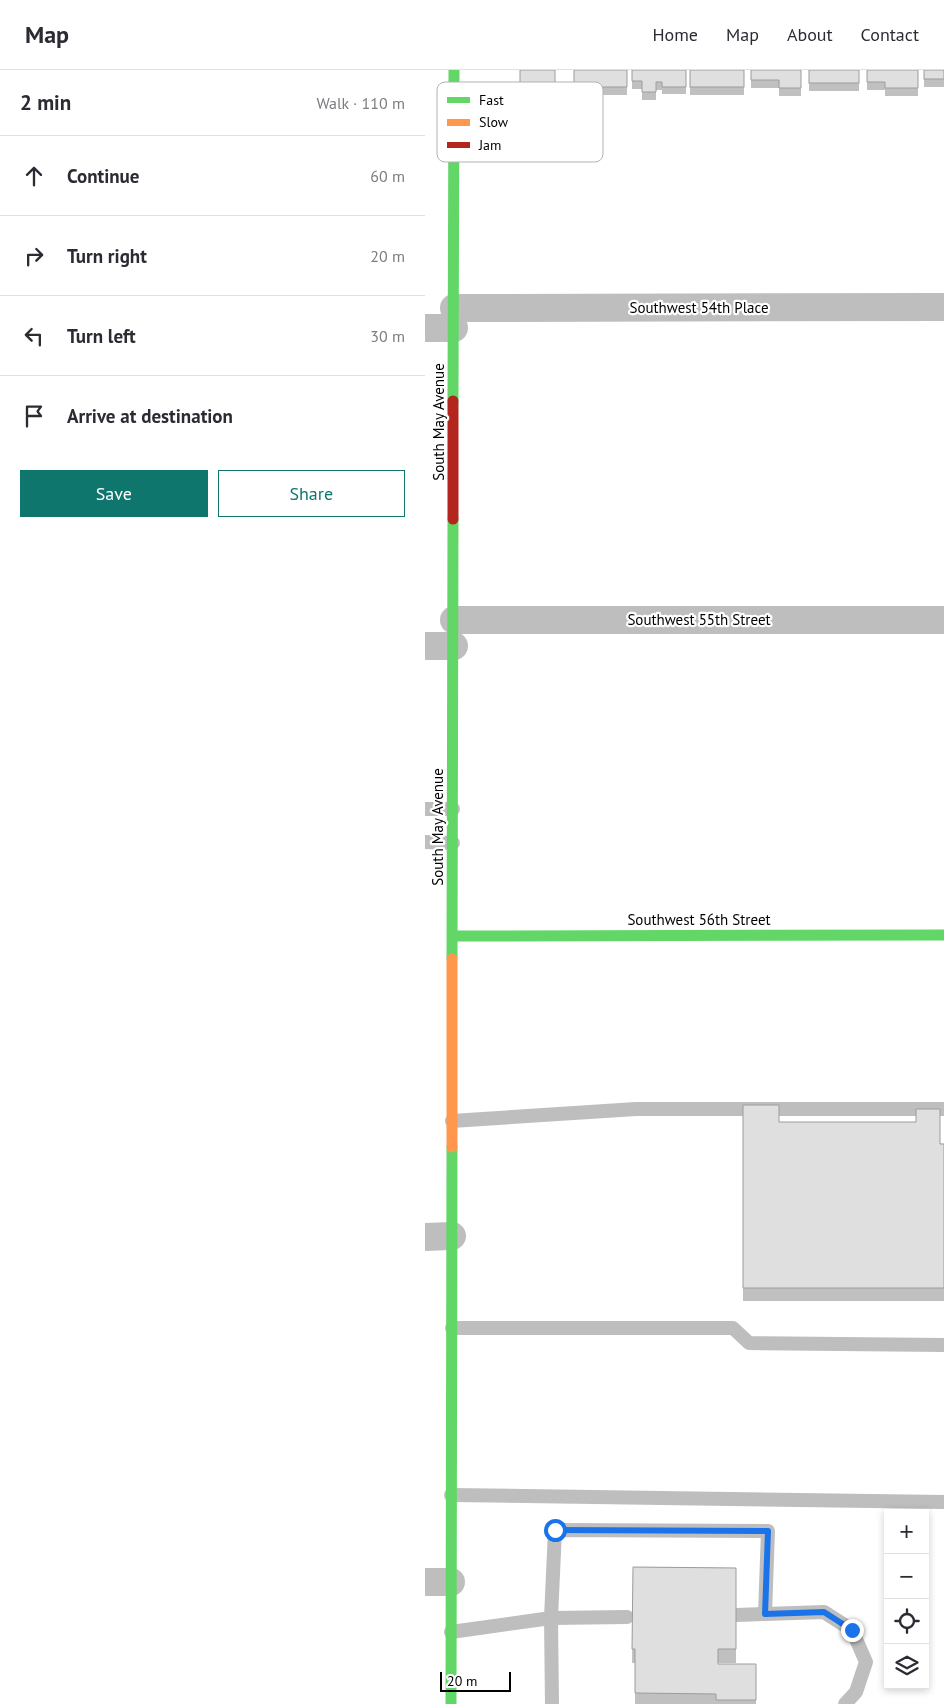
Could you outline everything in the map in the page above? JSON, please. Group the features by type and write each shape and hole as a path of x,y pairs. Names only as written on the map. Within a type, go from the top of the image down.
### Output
{"main road":[{"name":"South May Avenue","path":"451,1704 451,1632 438,1582 451,1495 452,1328 438,1237 452,1121 454,162"},
{"name":"Southwest 56th Street","path":"453,936 944,935"}],"street":[{"name":"Southwest 54th Place","path":"425,328 454,318 944,307"},
{"name":"Southwest 55th Street","path":"425,646 454,633 944,620"}],"lane":[{"path":"425,809 453,809"},
{"path":"425,842 453,843"},
{"path":"452,1121 636,1108 944,1109"},
{"path":"452,1328 733,1328 749,1343 944,1344"},
{"path":"451,1495 944,1502"},
{"path":"552,1704 551,1618 555,1530 768,1531 765,1614"},
{"path":"736,1615 824,1612 852,1630 866,1662 856,1692 845,1704"},
{"path":"451,1632 551,1618 627,1617"}],"building":[{"path":"520,70 555,70 555,82 520,82"},
{"path":"574,70 627,70 627,87 603,87 603,82 574,82"},
{"path":"632,70 686,70 686,87 662,87 662,82 656,82 656,92 642,92 642,81 632,81"},
{"path":"690,70 744,70 744,87 690,87"},
{"path":"751,70 801,70 801,88 779,88 779,80 751,80"},
{"path":"809,70 859,70 859,83 809,83"},
{"path":"867,70 918,70 918,88 885,88 885,82 867,82"},
{"path":"924,70 944,70 944,79 924,79"},
{"path":"743,1105 779,1105 779,1122 916,1122 916,1109 940,1109 940,1144 944,1144 944,1288 743,1288"},
{"path":"633,1567 736,1568 736,1649 718,1649 718,1664 756,1664 756,1700 716,1700 716,1694 635,1693 635,1649 632,1649"}],"traffic: fast":[{"path":"454,70 454,82"},
{"path":"453,401 454,162"},
{"path":"452,959 453,519"},
{"path":"453,936 944,935"},
{"path":"451,1704 452,1147"}],"traffic: slow":[{"path":"452,959 452,1147"}],"traffic: jam":[{"path":"453,401 453,519"}],"route":[{"path":"555,1530 768,1531 765,1614 824,1612 852,1630"}]}
